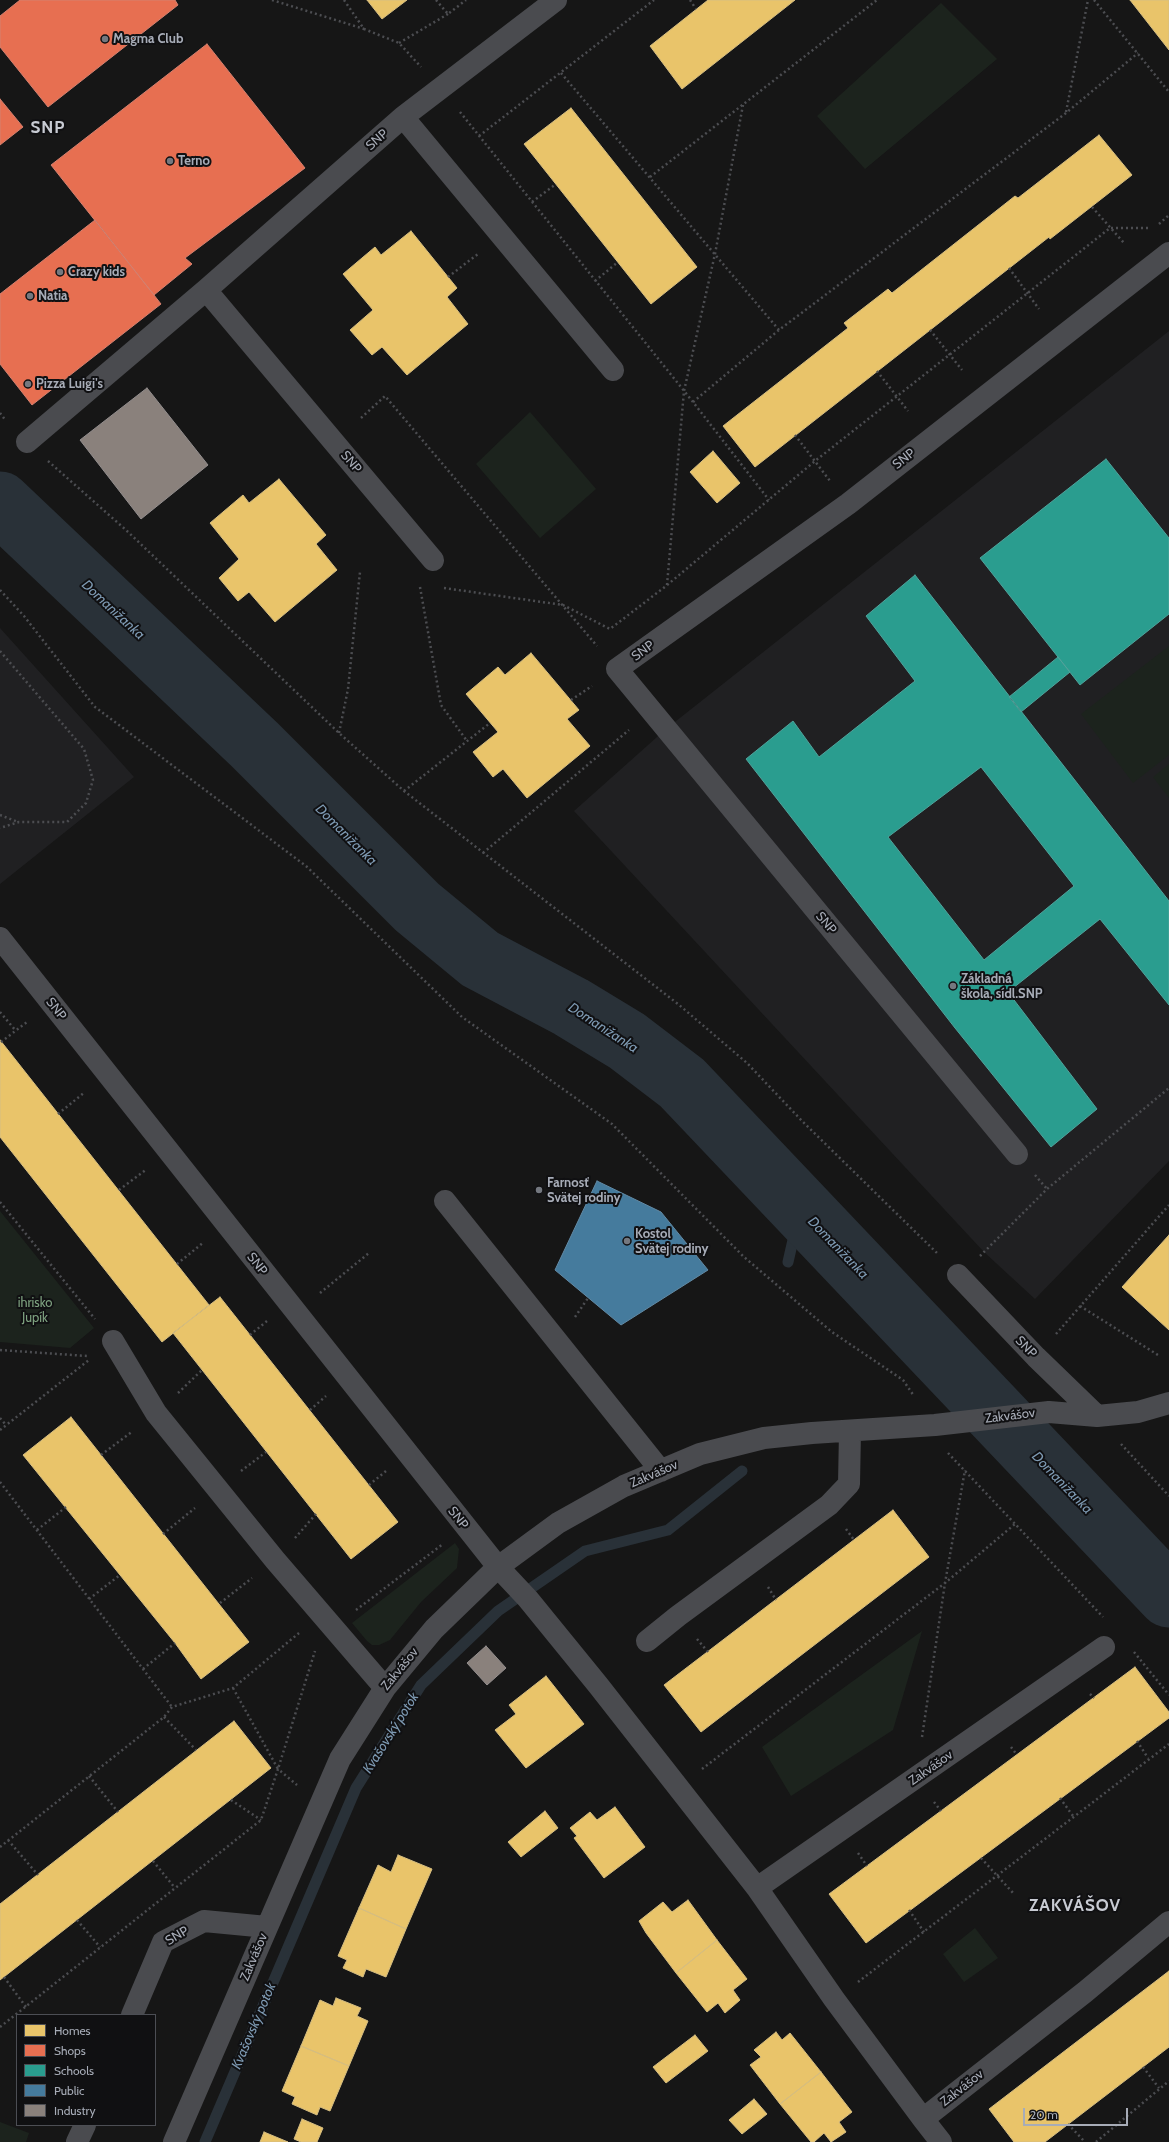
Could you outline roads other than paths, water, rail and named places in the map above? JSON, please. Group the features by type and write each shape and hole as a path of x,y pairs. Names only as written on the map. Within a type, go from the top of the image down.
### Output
{"street":[{"name":"SNP","path":"27,442 206,290 403,117 556,0"},
{"path":"403,117 612,370"},
{"name":"SNP","path":"1017,1154 617,670 848,504 1169,253"},
{"name":"SNP","path":"206,290 433,560"},
{"name":"SNP","path":"0,938 465,1527 498,1568 523,1593 757,1888"},
{"path":"444,1201 662,1471"},
{"name":"SNP","path":"958,1274 1036,1357 1097,1416"},
{"path":"113,1341 156,1413 275,1560 384,1688"},
{"name":"Zakvášov","path":"174,2142 340,1759 384,1688 434,1629 498,1568 558,1523 624,1486 700,1454 764,1438 935,1425 1049,1412 1097,1416 1138,1412 1169,1403"},
{"path":"647,1641 678,1616 829,1505 850,1484 850,1432"},
{"name":"Zakvášov","path":"757,1888 1104,1647"},
{"path":"757,1888 834,1999 941,2142"},
{"name":"SNP","path":"132,2014 163,1942 204,1921 267,1927"},
{"name":"Zakvášov","path":"923,2119 1085,1992 1169,1922"},
{"path":"77,2142 85,2126"}],"waterway":[{"name":"Domanižanka","path":"0,503 255,745 417,907 480,959 571,1007 627,1041 682,1083 1169,1596"},
{"name":"Kvašovský potok","path":"788,1262 800,1209"},
{"name":"Kvašovský potok","path":"205,2142 356,1788 421,1685 498,1611 585,1551 668,1530 742,1471"}],"place":[{"name":"Magma Club","path":"105,39"},
{"name":"Terno","path":"170,161"},
{"name":"Crazy kids","path":"60,272"},
{"name":"Natia","path":"30,296"},
{"name":"Pizza Luigi's","path":"28,384"},
{"name":"Základná škola, sídl.SNP","path":"953,986"},
{"name":"Farnosť Svätej rodiny","path":"539,1190"},
{"name":"Kostol Svätej rodiny","path":"627,1241"}],"district":[{"name":"SNP","path":"48,128"},
{"name":"ZAKVÁŠOV","path":"1075,1906"}],"park label":[{"name":"ihrisko Jupík","path":"35,1310"}]}
